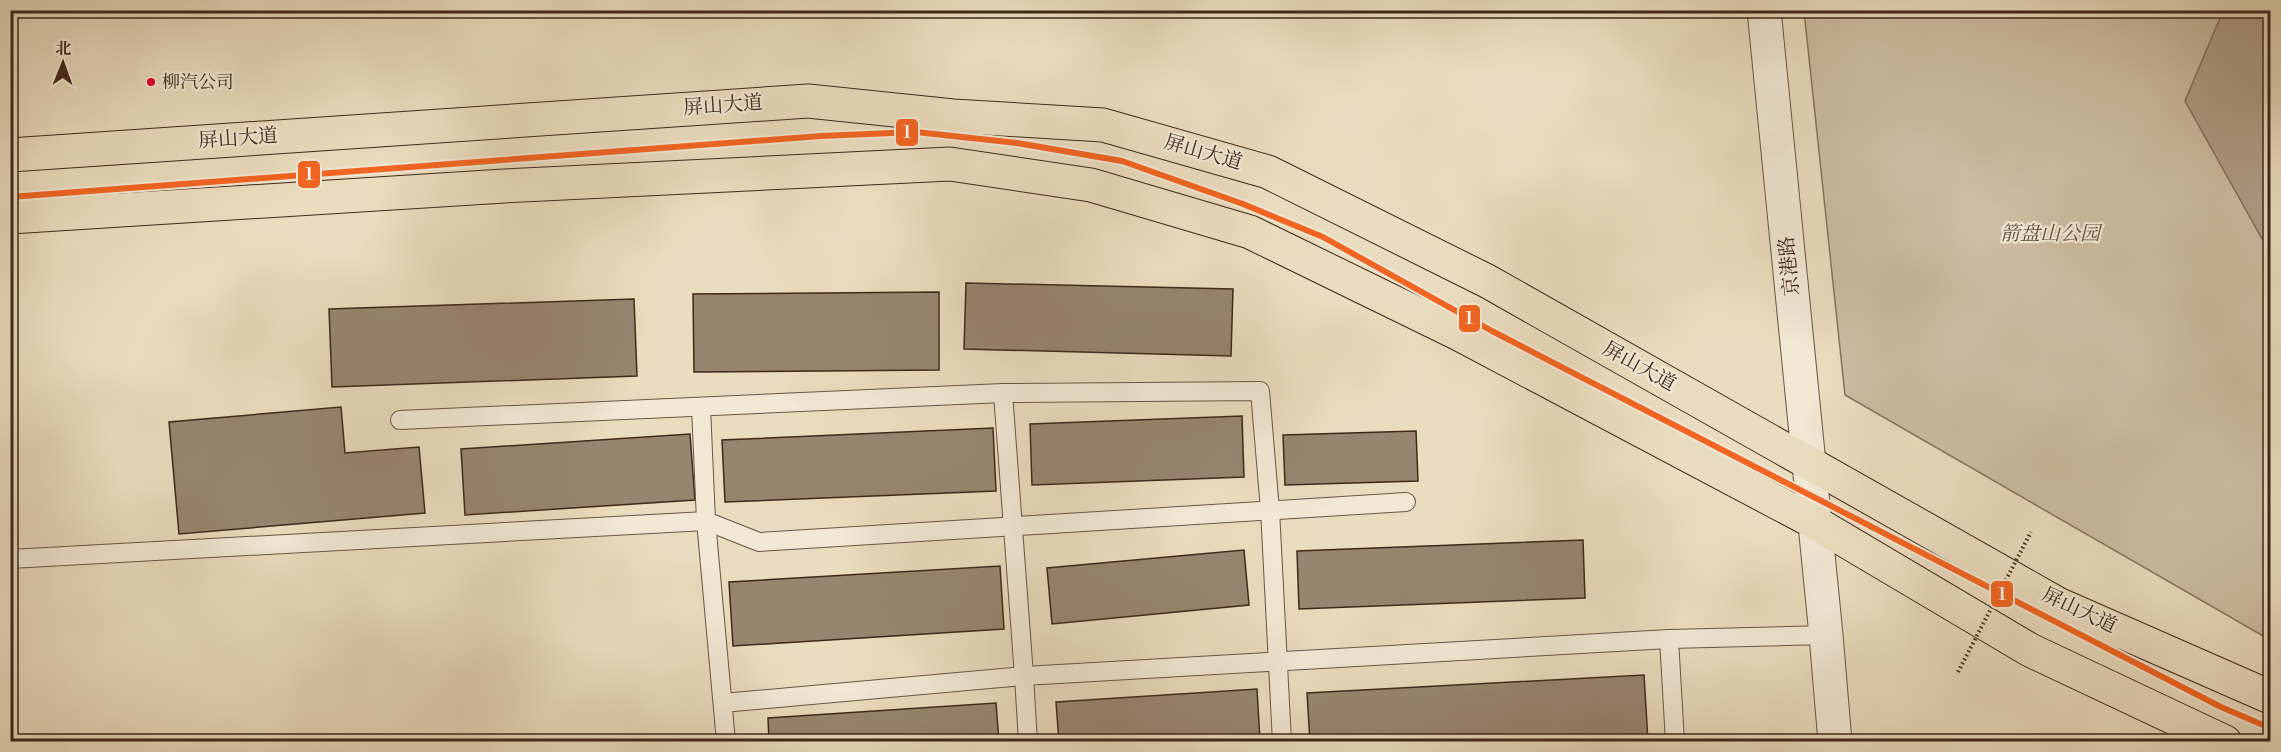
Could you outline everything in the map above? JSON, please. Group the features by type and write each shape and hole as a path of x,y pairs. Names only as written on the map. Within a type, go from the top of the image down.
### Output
{"main road":[{"name":"屏山大道","path":"10,155 808,101 953,116 1103,124 1268,172 1487,282 2058,604 2271,697"},
{"path":"10,217 504,186 950,164 1090,185 1250,232 1459,334 1814,522 2030,650 2225,741"}],"street":[{"name":"京港路","path":"1764,10 1826,635 1834,741"}],"lane":[{"path":"400,420 1003,393 1260,391 1282,741"},
{"path":"1003,393 1028,741"},
{"path":"701,407 706,520 726,741"},
{"path":"10,559 706,520 759,542 1406,502"},
{"path":"723,703 1024,676 1669,639 1826,635"},
{"path":"1669,639 1675,741"}],"path":[{"path":"1958,672 2031,532"}],"green space":[{"name":"箭盘山公园","path":"1804,11 2270,11 2270,640 1845,395"}],"shaded area":[{"path":"2223,11 2270,11 2270,248 2266,246 2185,101"}],"building":[{"path":"966,283 1233,289 1231,356 964,349"},
{"path":"939,292 939,370 694,372 693,294"},
{"path":"634,299 637,376 332,387 329,309"},
{"path":"341,407 345,453 419,447 425,513 179,534 169,422"},
{"path":"1242,416 1244,477 1032,485 1030,424"},
{"path":"993,428 996,491 725,502 722,440"},
{"path":"1416,431 1418,481 1285,485 1283,435"},
{"path":"690,434 695,500 465,515 461,449"},
{"path":"1583,540 1585,598 1299,609 1297,551"},
{"path":"1244,550 1249,605 1052,624 1047,568"},
{"path":"1000,566 1004,629 733,646 729,582"},
{"path":"1644,675 1648,741 1310,742 1307,693"},
{"path":"1257,689 1260,742 1059,742 1056,702"},
{"path":"996,703 999,742 769,742 768,718"}],"transit line":[{"name":"1","path":"10,197 821,136 916,132 1017,143 1122,161 1243,204 1323,237 1492,331 2221,707 2270,728"}],"place":[{"name":"柳汽公司","path":"151,82"}]}
